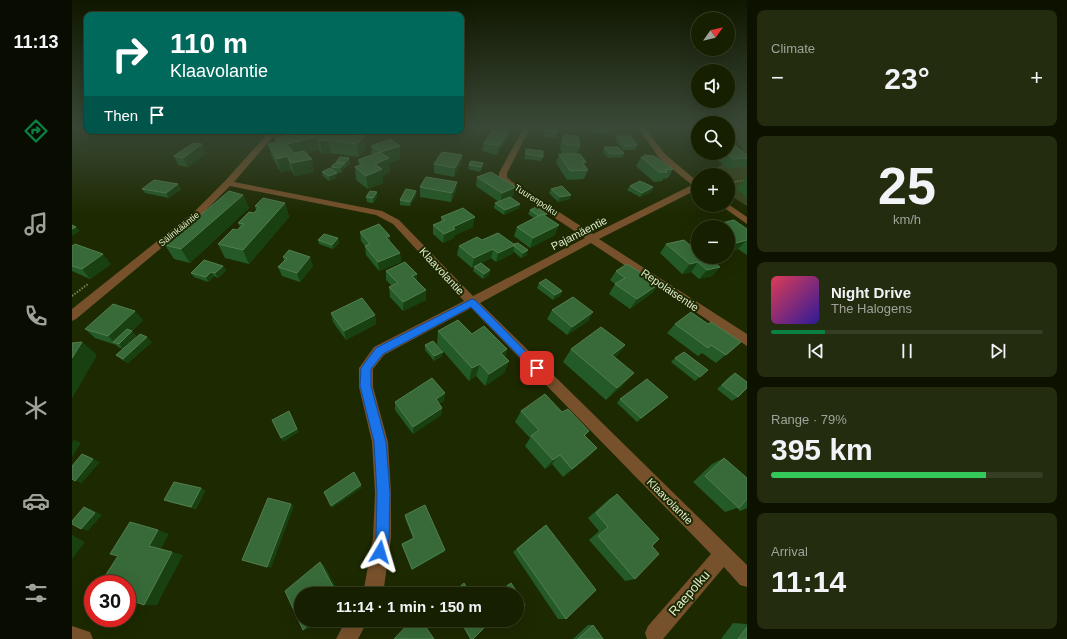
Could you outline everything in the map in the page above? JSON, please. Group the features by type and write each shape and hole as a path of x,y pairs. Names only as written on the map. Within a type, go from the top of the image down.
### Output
{"street":[{"name":"Sälinkääntie","path":"72,316 198,213 252,156"},
{"name":"Tuurenpolku","path":"512,156 503,173 503,177 508,183 593,238"},
{"path":"662,156 691,180"},
{"name":"Klaavolantie","path":"228,183 379,213 396,222 472,302 747,578"},
{"name":"Pajamäentie","path":"374,587 382,538 383,493 380,442 366,386 366,368 379,351 593,238 691,189"},
{"path":"734,212 747,221"},
{"name":"Repolaisentie","path":"593,238 747,341"},
{"name":"Raepolku","path":"655,633 723,554"},
{"path":"346,639 354,627"},
{"path":"72,636 83,639"}],"path":[{"path":"735,182 747,180"}],"green space":[{"path":"735,156 747,156 747,206 735,198 735,168 716,168 728,160 735,160"}],"building":[{"path":"174,156 186,156 183,158"},
{"path":"275,156 309,156 312,159 291,163 287,156 277,159"},
{"path":"369,156 386,156 389,158 375,164 382,169 366,176 355,167 363,164 358,160"},
{"path":"439,156 462,156 455,168 434,164"},
{"path":"560,156 581,156 586,162 582,162 588,170 570,171"},
{"path":"645,156 654,156 673,169 665,170 667,172 659,172 641,157 646,157"},
{"path":"735,156 747,156 747,158 735,159"},
{"path":"340,157 349,158 345,163 336,162"},
{"path":"471,161 483,163 481,167 469,165"},
{"path":"335,163 344,164 340,168 331,167"},
{"path":"330,168 337,173 329,176 322,172"},
{"path":"491,172 516,187 502,193 477,177"},
{"path":"426,177 457,182 452,193 420,187"},
{"path":"154,180 178,184 166,193 142,189"},
{"path":"640,181 653,187 642,193 630,186"},
{"path":"562,186 571,195 560,197 551,189"},
{"path":"406,189 416,191 410,202 400,200"},
{"path":"229,191 243,195 181,249 165,245"},
{"path":"370,191 377,192 373,198 366,197"},
{"path":"510,197 520,204 505,210 495,203"},
{"path":"263,198 285,203 243,250 218,244 233,229 237,230 244,224 238,223 249,212 254,213 259,207 255,206"},
{"path":"536,207 547,214 542,214 539,216 530,210"},
{"path":"463,208 475,217 453,227 455,229 444,234 433,225 445,220 441,217"},
{"path":"542,214 559,225 533,238 517,227"},
{"path":"735,221 747,229 747,240 736,243"},
{"path":"379,224 390,236 386,237 400,253 378,262 365,246 370,244 360,232"},
{"path":"498,233 515,245 498,253 493,249 474,258 459,246 477,237 482,240"},
{"path":"324,234 338,238 332,245 318,240"},
{"path":"684,240 691,246 691,264 690,264 666,244"},
{"path":"518,243 528,250 523,253 514,246 514,244"},
{"path":"75,244 103,254 82,269 72,266 72,246"},
{"path":"289,250 310,257 297,273 278,267 287,258 283,257"},
{"path":"204,260 223,266 215,273 211,272 206,277 191,273"},
{"path":"405,262 417,274 412,276 426,290 403,302 389,287 398,283 386,271"},
{"path":"481,263 490,270 484,274 474,267"},
{"path":"627,264 659,284 637,299 615,284 625,278 616,271"},
{"path":"700,264 716,264 720,267 707,270"},
{"path":"546,279 562,291 555,295 539,283"},
{"path":"573,297 593,312 572,327 552,310"},
{"path":"362,298 375,315 344,331 331,313"},
{"path":"113,304 135,311 108,336 85,329"},
{"path":"691,312 708,324 711,322 741,342 726,355 711,345 708,348 675,324"},
{"path":"458,320 472,334 484,326 507,349 501,353 509,361 489,374 480,364 472,368 438,331"},
{"path":"601,327 625,345 612,355 634,373 617,388 571,349"},
{"path":"127,329 132,331 119,344 113,342"},
{"path":"140,334 147,337 123,359 116,355"},
{"path":"433,341 443,352 434,356 425,345"},
{"path":"82,342 72,358 72,343"},
{"path":"684,352 708,370 700,377 675,358"},
{"path":"735,373 747,382 747,388 738,397 722,385"},
{"path":"432,378 445,393 436,399 442,408 413,427 395,402"},
{"path":"647,379 668,397 641,418 620,399"},
{"path":"545,394 562,412 568,409 589,431 584,435 597,448 572,469 560,455 553,460 531,436 539,430 521,411"},
{"path":"289,411 297,429 281,438 272,420"},
{"path":"82,454 93,459 75,481 72,479 72,466"},
{"path":"724,458 747,478 747,499 739,508 705,476"},
{"path":"354,472 361,485 331,506 324,492"},
{"path":"174,482 201,488 191,507 164,500"},
{"path":"617,494 659,539 652,546 659,554 635,579 598,536 608,527 596,513"},
{"path":"268,498 291,504 267,567 242,560"},
{"path":"425,505 445,550 412,569 402,544 414,538 405,515"},
{"path":"84,507 95,513 81,529 72,524 72,521"},
{"path":"130,522 158,530 149,546 172,552 144,605 136,602 136,575 106,575 118,556 110,554"},
{"path":"546,525 596,590 566,619 517,549"},
{"path":"320,562 333,587 294,587 294,610 285,591"},
{"path":"464,583 466,587 460,587"},
{"path":"511,583 514,587 506,587"},
{"path":"593,625 603,639 578,639"},
{"path":"405,627 426,627 434,639 394,639"},
{"path":"464,627 485,627 473,639 471,639"},
{"path":"747,627 747,639 738,639"}],"route":[{"path":"380,552 382,538 383,493 380,442 366,386 366,368 379,351 472,302 537,368"}]}
